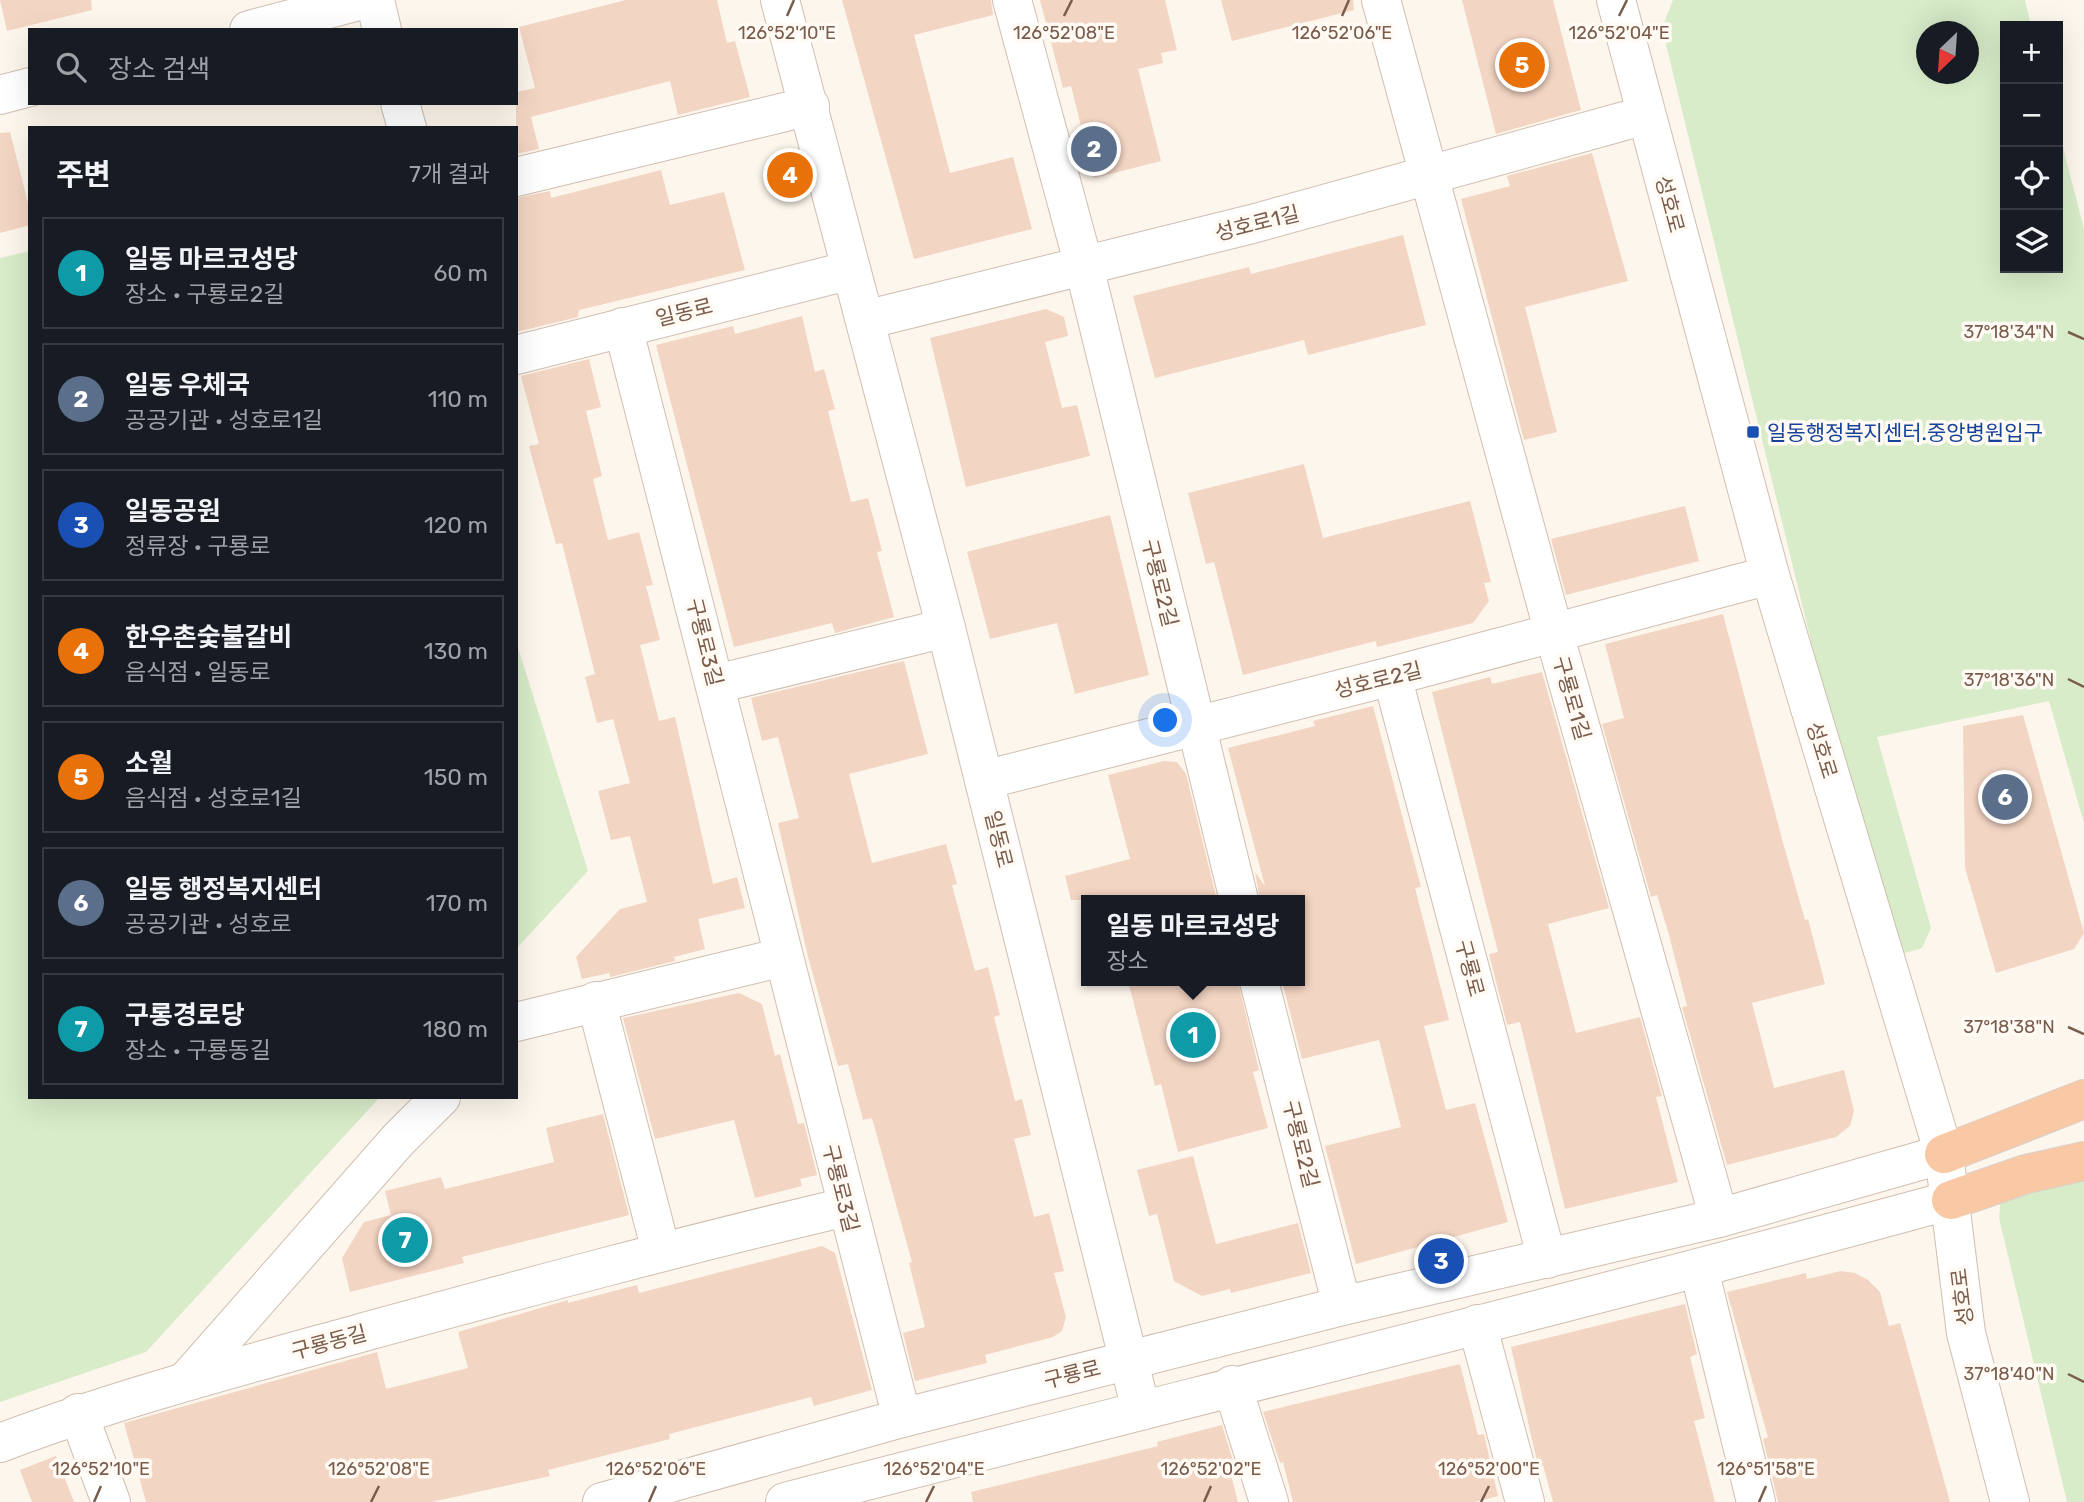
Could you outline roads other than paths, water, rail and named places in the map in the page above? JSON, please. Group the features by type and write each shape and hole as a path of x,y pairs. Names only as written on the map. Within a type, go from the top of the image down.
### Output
{"highway":[{"path":"1944,1154 2084,1099"},
{"path":"1951,1200 2026,1174 2084,1161"}],"street":[{"path":"257,28 363,0"},
{"path":"375,0 382,28"},
{"name":"일동로","path":"780,0 985,780 1141,1410"},
{"path":"1012,0 1084,266"},
{"path":"1381,0 1429,177"},
{"name":"성호로","path":"1616,0 1770,575 1944,1154 1966,1333 2010,1502"},
{"path":"0,94 28,87"},
{"path":"401,105 406,126"},
{"path":"518,177 810,106"},
{"name":"성호로1길","path":"865,320 1429,177 1646,115"},
{"name":"구룡로1길","path":"1429,177 1719,1218"},
{"name":"구룡로2길","path":"1084,266 1194,725 1238,895"},
{"name":"일동로","path":"518,354 851,270"},
{"name":"구룡로3길","path":"623,327 902,1418"},
{"name":"성호로2길","path":"985,780 1392,676 1770,575"},
{"path":"716,684 946,628"},
{"name":"구룡로","path":"1392,676 1547,1259"},
{"path":"518,1022 782,957"},
{"name":"구룡로2길","path":"1260,986 1342,1307"},
{"path":"596,1001 661,1251"},
{"path":"186,1381 398,1140 439,1099"},
{"name":"구룡로","path":"601,1502 902,1418 1342,1307 1719,1218 1944,1154"},
{"path":"785,1502 1232,1385 1699,1269 1951,1200"},
{"name":"구룡동길","path":"0,1443 78,1413 186,1381 661,1251 846,1207"},
{"path":"1699,1269 1756,1502"},
{"path":"1477,1324 1517,1499"},
{"path":"1232,1385 1269,1502"},
{"path":"78,1413 111,1502"}],"place":[{"name":"소월","path":"1522,65"},
{"name":"일동 우체국","path":"1094,149"},
{"name":"한우촌숯불갈비","path":"790,175"},
{"name":"일동행정복지센터.중앙병원입구","path":"1753,432"},
{"name":"일동 행정복지센터","path":"2005,797"},
{"name":"일동 마르코성당","path":"1193,1035"},
{"name":"구롱경로당","path":"405,1240"},
{"name":"일동공원","path":"1441,1261"}]}
